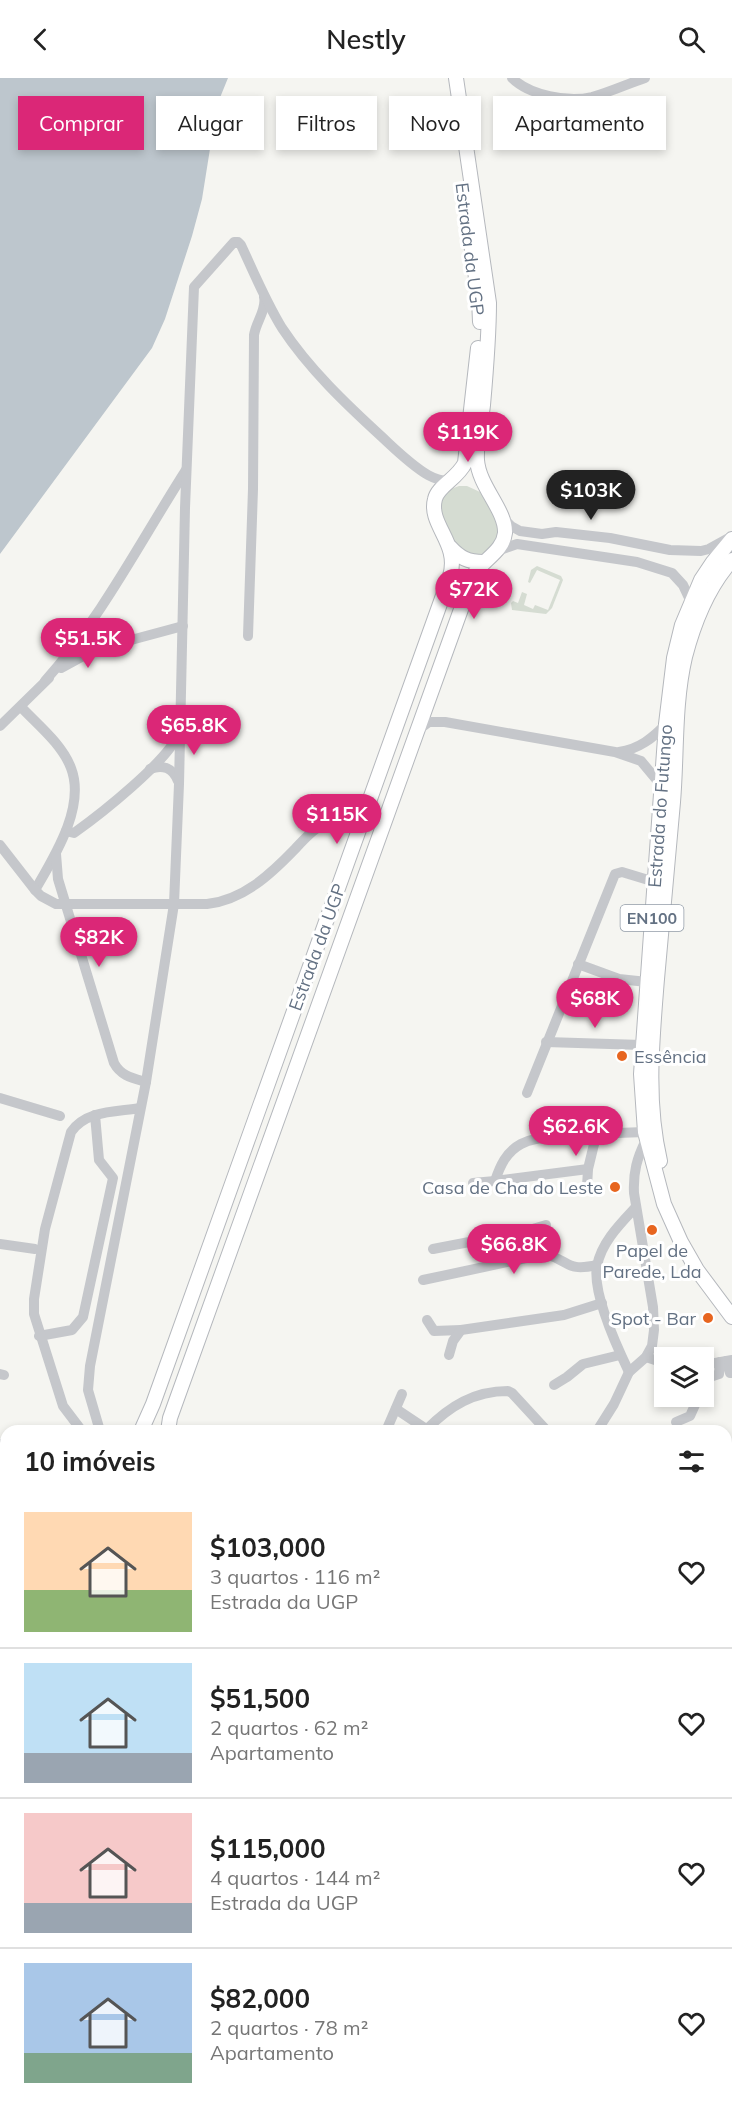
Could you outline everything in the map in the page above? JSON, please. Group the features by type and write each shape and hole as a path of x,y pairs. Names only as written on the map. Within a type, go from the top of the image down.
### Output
{"main road":[{"name":"Estrada da UGP","path":"144,1425 452,567 450,547 436,518 435,499 439,491 462,470 466,456 478,359 480,313 446,78"},
{"name":"Estrada da UGP","path":"456,78 489,303 489,341 477,456 483,484"},
{"path":"169,1425 473,576 483,562 497,551 505,534 502,516 483,484 465,478 450,481"},
{"name":"Estrada do Futungo","path":"732,538 712,562 691,602 674,658 661,785 641,1074 646,1136 659,1191 681,1242 705,1283 732,1317"},
{"path":"450,547 463,559 483,562"},
{"name":"Estrada do Futungo","path":"732,560 713,585 693,630 685,659 655,1004 651,1106 659,1157 673,1201 693,1246 732,1304"}],"street":[{"path":"512,78 526,89 538,94 572,99 590,98 645,78"},
{"path":"98,1425 90,1403 88,1378 146,1082 174,904 194,287 230,245 238,242 281,327 299,352 345,402 426,474 450,481"},
{"path":"249,636 255,329 265,303 264,293"},
{"path":"255,329 264,322 273,321 281,327"},
{"path":"0,726 21,707 68,655 97,616 187,469"},
{"path":"426,474 432,485 435,499"},
{"path":"502,516 511,526 520,531 610,538 670,550 692,552 709,549 732,538"},
{"path":"497,551 517,544 536,545 551,550 637,561 664,569 680,580 691,602"},
{"path":"664,569 671,567 675,562 670,550"},
{"path":"45,681 68,663 94,650 183,626"},
{"path":"429,699 428,707 432,714 445,722"},
{"path":"21,707 60,748 71,767 74,781 75,794 66,831 36,890"},
{"path":"418,729 429,722 445,722 615,752 641,761 661,785"},
{"path":"615,752 639,747 666,724"},
{"path":"66,831 74,833 105,812 171,746 178,738 181,728"},
{"path":"149,770 158,766 168,768 176,774 179,784"},
{"path":"0,845 36,890 56,904 222,902 238,896 268,875 321,825 336,819 362,820"},
{"path":"56,854 58,879 114,1063 125,1076 146,1082"},
{"path":"527,1094 615,874 622,872 655,882"},
{"path":"578,964 619,979 647,982"},
{"path":"546,1042 642,1045"},
{"path":"0,1098 60,1116"},
{"path":"77,1425 63,1406 39,1336 33,1306 45,1229 71,1132 83,1119 140,1108"},
{"path":"39,1336 72,1330 83,1317 113,1178 99,1160 95,1115"},
{"path":"587,1187 588,1169 597,1132"},
{"path":"495,1181 506,1157 519,1145 532,1139 597,1132 646,1136 633,1177 635,1208 653,1307 652,1346 646,1357 629,1372 614,1404 601,1425"},
{"path":"473,1183 588,1169"},
{"path":"629,1372 620,1355 596,1279 597,1265 604,1247 635,1208"},
{"path":"433,1249 546,1225"},
{"path":"526,1231 532,1256"},
{"path":"0,1244 34,1250"},
{"path":"423,1280 545,1254 556,1257 574,1268 597,1265"},
{"path":"427,1320 434,1331 461,1330 564,1315 602,1303"},
{"path":"449,1355 453,1341 461,1330"},
{"path":"554,1385 583,1364 620,1355"},
{"path":"646,1357 654,1360"},
{"path":"726,1361 732,1373"},
{"path":"714,1377 719,1374 726,1361"},
{"path":"432,1425 445,1411 470,1397 508,1391 513,1393 542,1425"},
{"path":"389,1425 402,1394"},
{"path":"676,1422 690,1416 694,1407"},
{"path":"396,1408 421,1425"}],"shaded area":[{"path":"0,78 228,78 221,96 156,96 156,150 210,150 202,199 165,319 152,348 0,554"},
{"path":"467,486 480,492 499,524 501,531 490,553 472,555 458,548 448,532 439,508 441,500 451,489"},
{"path":"537,566 561,576 563,580 552,608 546,614 512,610 511,603 513,601 518,603 522,592 527,594 524,605 533,609 535,605 548,610 560,580 537,570 530,583 528,582 531,570"}],"place":[{"name":"Essência","path":"622,1056"},
{"name":"Casa de Cha do Leste","path":"615,1187"},
{"name":"Papel de Parede, Lda","path":"652,1230"},
{"name":"Spot - Bar","path":"708,1318"}]}
